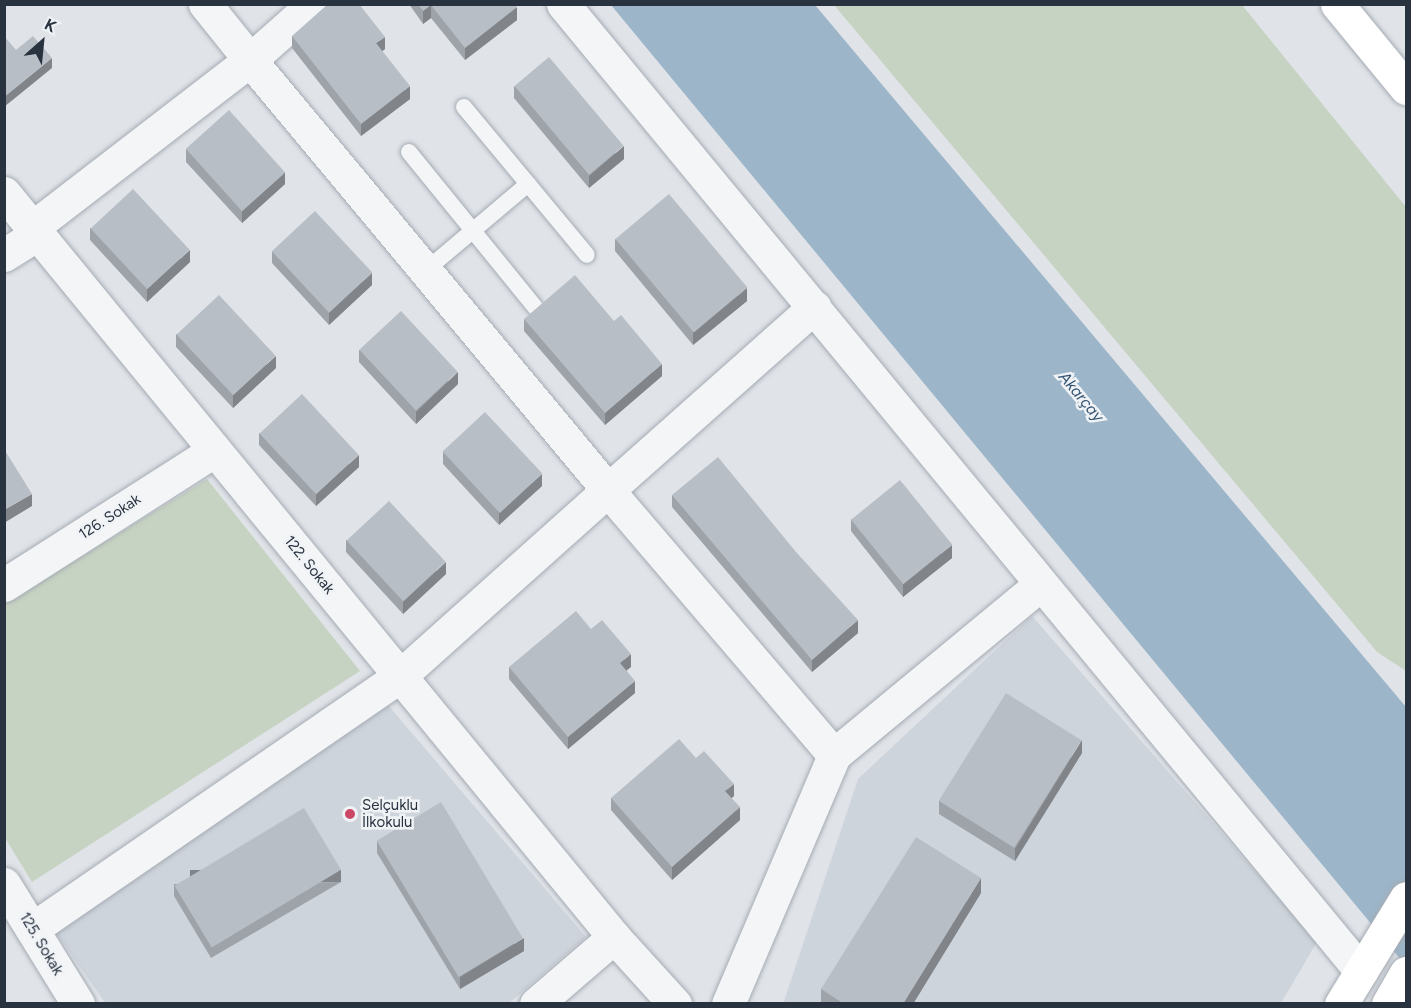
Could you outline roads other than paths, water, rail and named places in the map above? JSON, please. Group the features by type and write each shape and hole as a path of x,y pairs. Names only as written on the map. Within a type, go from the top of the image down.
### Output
{"main road":[{"path":"1336,4 1407,88"},
{"path":"1341,1004 1407,898"}],"street":[{"path":"205,4 608,490 834,755"},
{"path":"4,255 250,60 313,4"},
{"path":"563,4 1361,971"},
{"name":"122. Sokak","path":"4,193 614,937 675,1004"},
{"path":"32,929 400,676 814,307"},
{"name":"126. Sokak","path":"4,585 215,450"},
{"path":"728,1004 834,755 1041,584"},
{"name":"125. Sokak","path":"4,884 78,1004"},
{"path":"536,1004 614,937"}],"lane":[{"path":"464,107 587,255"},
{"path":"409,152 535,307"},
{"path":"425,271 528,184"}],"water":[{"name":"Akarçay","path":"611,5 815,5 1406,707 1406,966"}],"place":[{"name":"Selçuklu İlkokulu","path":"350,814"}]}
